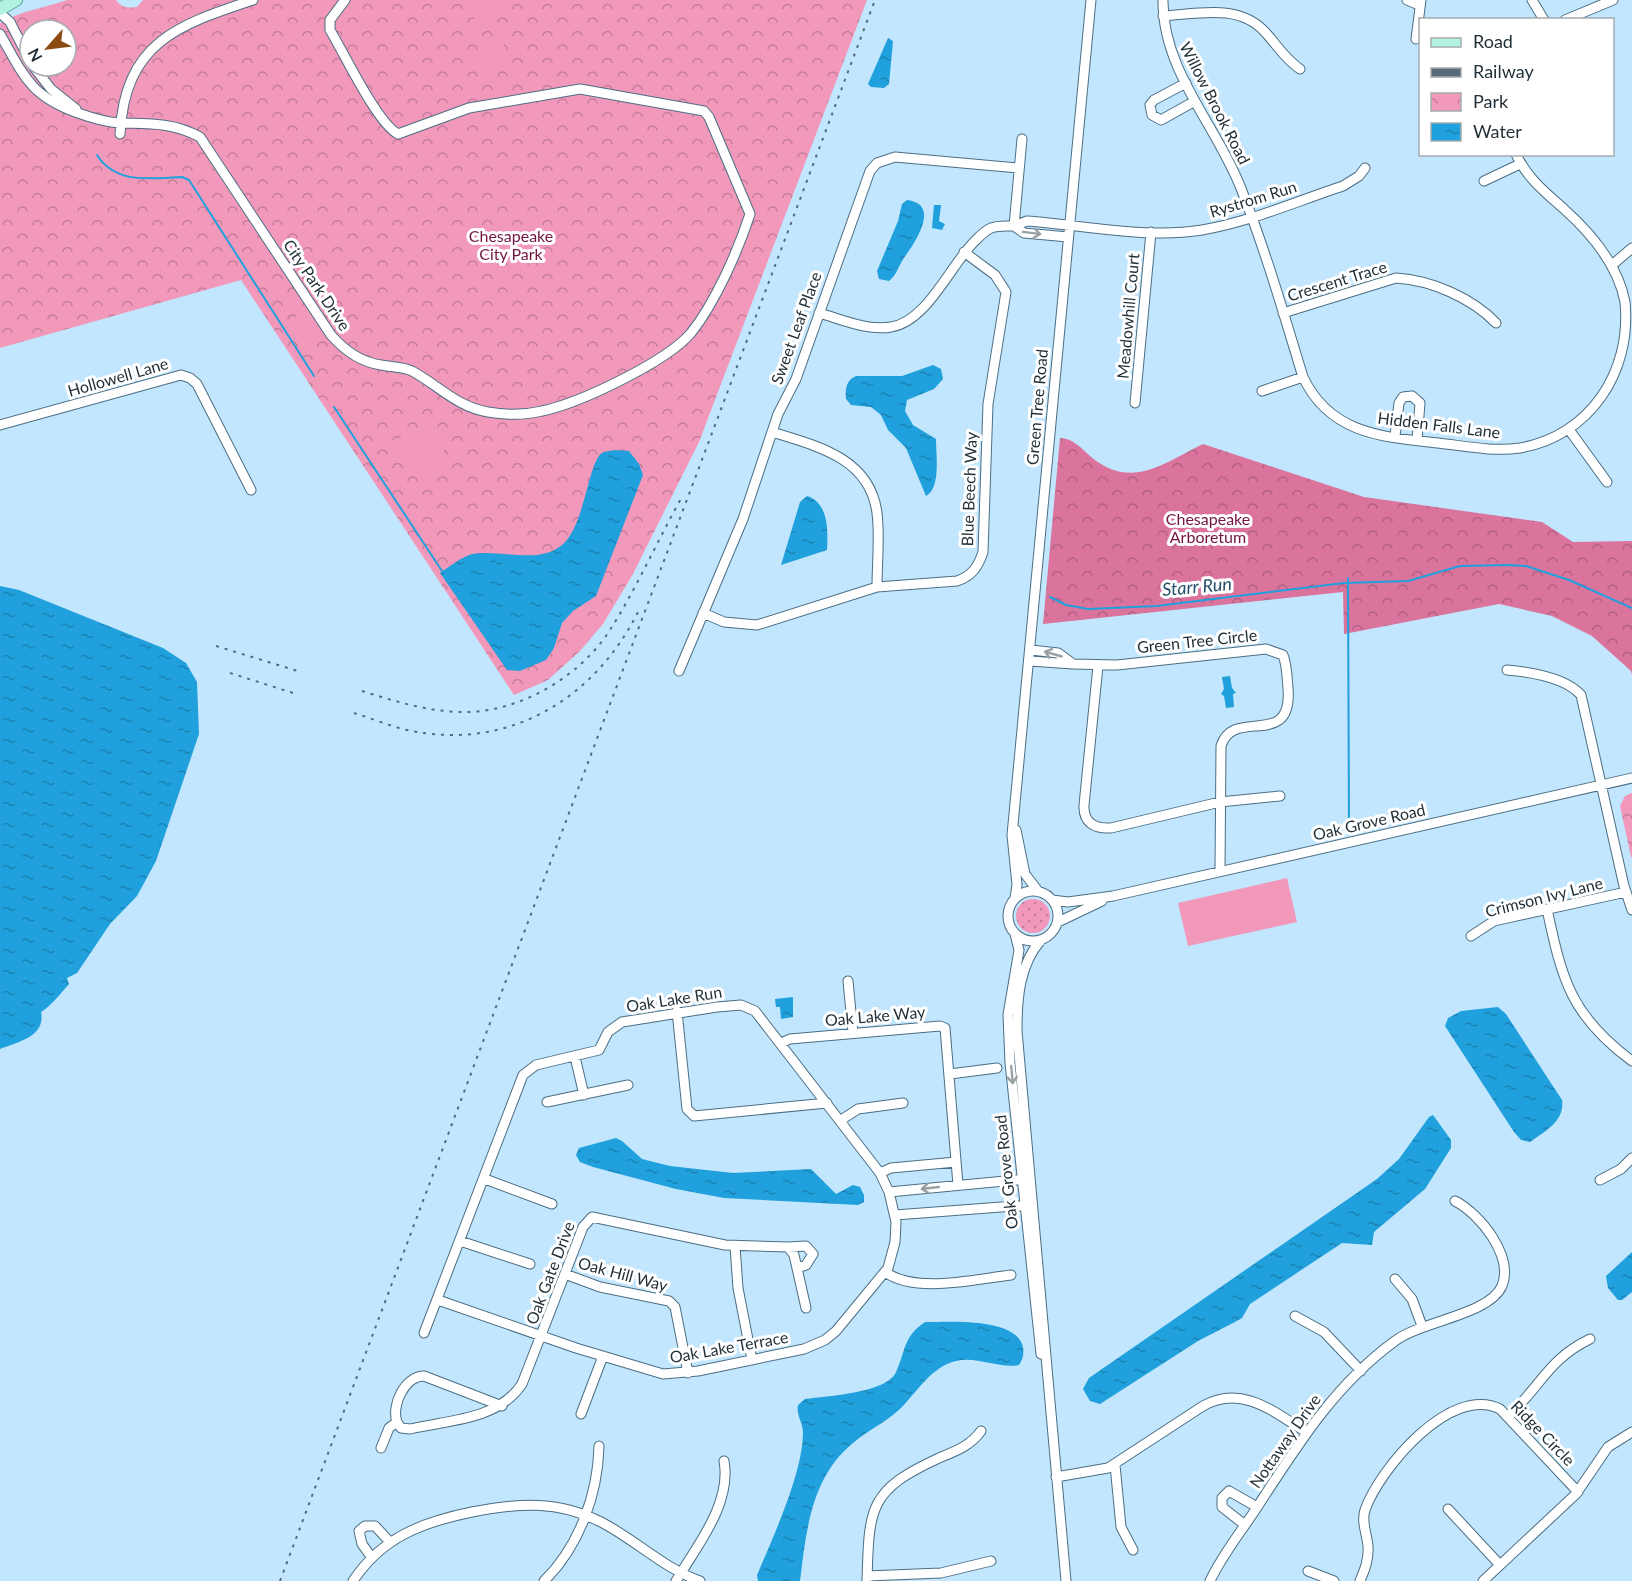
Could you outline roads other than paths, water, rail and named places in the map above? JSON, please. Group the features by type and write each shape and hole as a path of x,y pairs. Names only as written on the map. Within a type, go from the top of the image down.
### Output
{"main road":[{"path":"0,11 16,0"}],"street":[{"path":"120,134 120,123 133,78 156,44 178,27 193,20 254,0"},
{"name":"City Park Drive","path":"0,34 25,78 37,91 56,105 86,116 120,123 145,121 170,125 200,137 331,335 350,353 367,362 409,370 456,401 488,412 516,414 540,412 566,404 645,366 682,342 704,313 750,214 709,117 694,108 669,106 580,89 469,108 398,134 392,131 379,114 330,30 330,20 345,0"},
{"name":"Green Tree Road","path":"1015,898 1017,885 1012,846 1091,0"},
{"name":"Willow Brook Road","path":"1163,0 1163,16 1172,55 1231,167 1250,217"},
{"path":"1407,0 1420,3 1416,39"},
{"path":"1532,0 1543,18"},
{"path":"1570,18 1613,0"},
{"path":"0,11 10,22 18,38"},
{"path":"1163,16 1218,12 1239,15 1264,31 1281,52 1300,69"},
{"name":"City Park Drive","path":"42,78 51,89 86,116"},
{"path":"1186,83 1154,100 1150,105 1152,115 1161,120 1195,101"},
{"path":"1022,139 1014,226 1024,232 1068,237"},
{"name":"Sweet Leaf Place","path":"680,671 743,519 778,414 796,379 866,180 877,163 895,157 1019,168"},
{"path":"1484,181 1518,159"},
{"name":"Hidden Falls Lane","path":"1250,217 1303,377 1311,393 1336,419 1352,427 1416,440 1511,449 1538,444 1570,431 1601,400 1620,364 1627,324 1620,284 1612,265 1585,230 1539,186 1518,159"},
{"name":"Rystrom Run","path":"819,313 877,328 892,327 906,322 924,308 964,252 991,228 1014,226 1027,221 1151,232 1202,230 1250,217 1352,182 1365,168"},
{"name":"Meadowhill Court","path":"1136,403 1151,232"},
{"path":"1612,265 1632,248"},
{"name":"Blue Beech Way","path":"703,613 724,622 757,625 877,587 957,581 967,578 974,571 983,552 988,404 1006,292 995,275 964,252"},
{"name":"Crescent Trace","path":"1283,313 1396,278 1414,280 1469,300 1496,323"},
{"name":"Hollowell Lane","path":"0,424 181,375 197,384 251,490"},
{"path":"1262,391 1303,377"},
{"path":"1395,436 1399,403 1403,397 1412,396 1420,403 1416,440"},
{"path":"1570,431 1607,482"},
{"path":"772,432 835,454 849,462 865,480 877,514 877,587"},
{"name":"Green Tree Circle","path":"1030,661 1098,666 1266,649 1283,655 1289,702 1286,714 1276,722 1233,730 1223,738 1220,870"},
{"name":"Green Tree Circle","path":"1031,650 1058,653 1073,664"},
{"path":"1098,666 1084,805 1085,818 1089,823 1102,829 1111,828 1220,802 1280,796"},
{"path":"1507,670 1538,675 1571,686 1579,692 1632,910"},
{"name":"Oak Grove Road","path":"1052,900 1068,902 1113,896 1632,778"},
{"name":"Green Tree Road","path":"1015,817 1025,874 1038,891"},
{"path":"1026,891 1038,891 1052,900 1058,911 1058,922 1053,932 1041,940 1026,940 1015,934 1010,927 1007,914 1015,898 1026,891"},
{"name":"Crimson Ivy Lane","path":"1471,936 1494,921 1626,892"},
{"name":"Oak Grove Road","path":"1058,922 1113,896"},
{"path":"1547,909 1556,955 1575,1002 1603,1037 1632,1061"},
{"name":"Oak Grove Road","path":"1015,934 1019,950 1010,996 1009,1025 1026,1179"},
{"name":"Oak Grove Road","path":"1041,940 1027,959 1017,1007 1028,1205 1066,1581"},
{"path":"848,981 853,1034"},
{"name":"Oak Lake Run","path":"424,1333 525,1071 536,1065 599,1050 607,1039 608,1032 622,1022 677,1011 746,1006 759,1014 841,1120 880,1173 890,1192"},
{"path":"677,1011 687,1109 690,1114 694,1116 827,1103"},
{"name":"Oak Lake Way","path":"781,1043 790,1039 943,1026 946,1032 950,1074 958,1185"},
{"path":"575,1057 584,1095"},
{"path":"950,1074 997,1068"},
{"path":"547,1102 628,1085"},
{"path":"841,1120 858,1109 903,1103"},
{"path":"1600,1180 1621,1169 1632,1158"},
{"path":"880,1173 891,1168 956,1162"},
{"path":"485,1179 552,1204"},
{"path":"890,1192 1026,1179"},
{"name":"Oak Lake Terrace","path":"438,1300 663,1374 688,1372 804,1349 827,1338 885,1272 895,1242 895,1215 890,1192"},
{"name":"Nottaway Drive","path":"1210,1581 1306,1432 1337,1393 1395,1340 1422,1326 1491,1300 1502,1286 1504,1261 1492,1239 1478,1218 1455,1201"},
{"path":"895,1215 1028,1205"},
{"name":"Oak Gate Drive","path":"502,1406 522,1384 583,1227 592,1218 735,1246"},
{"path":"460,1241 530,1264"},
{"path":"752,1360 736,1279 735,1246 806,1246 813,1254 806,1266 797,1268"},
{"path":"788,1247 794,1255 806,1308"},
{"path":"885,1272 899,1281 920,1284 1011,1275"},
{"name":"Oak Hill Way","path":"566,1274 612,1290 669,1301 675,1307 688,1372"},
{"path":"1395,1279 1412,1299 1422,1326"},
{"path":"1295,1316 1324,1332 1361,1371"},
{"path":"1508,1416 1530,1395 1552,1364 1590,1339"},
{"path":"581,1414 603,1356"},
{"path":"417,1376 424,1376 502,1406 473,1416 410,1430 401,1428 395,1411 407,1383 417,1376"},
{"path":"1056,1477 1101,1471 1114,1465 1203,1406 1218,1399 1235,1397 1254,1401 1306,1432"},
{"name":"Ridge Circle","path":"1360,1581 1369,1553 1363,1521 1365,1511 1392,1464 1407,1446 1442,1418 1471,1404 1491,1404 1508,1416 1578,1492"},
{"path":"381,1448 389,1428 397,1422"},
{"path":"981,1431 964,1448 904,1474 880,1498 869,1528 867,1579 941,1573 991,1561"},
{"path":"1483,1581 1578,1492 1608,1447 1632,1432"},
{"path":"544,1581 569,1549 585,1515 596,1486 599,1446"},
{"path":"678,1578 702,1540 719,1501 726,1477 724,1461"},
{"path":"1114,1465 1121,1527 1133,1550"},
{"path":"1245,1525 1222,1507 1222,1498 1229,1491 1234,1492 1257,1507"},
{"path":"353,1581 372,1558 390,1542 428,1521 503,1506 542,1504 585,1515 631,1539 678,1578 699,1581"},
{"path":"1448,1509 1500,1565"},
{"path":"372,1558 359,1537 359,1531 365,1526 375,1526 390,1542"},
{"path":"1308,1571 1334,1581"}],"water":[{"path":"888,38 893,41 889,84 884,88 871,87 868,84"},
{"path":"907,200 917,203 923,209 924,216 919,235 894,276 889,281 879,279 877,271 898,221 902,204"},
{"path":"934,205 941,205 939,221 945,224 942,230 932,228"},
{"path":"933,365 941,369 943,379 934,389 907,400 905,411 913,425 936,439 936,479 931,492 926,496 906,448 888,430 881,415 871,407 851,405 846,399 846,392 848,383 856,376 902,376"},
{"path":"629,451 639,464 643,475 596,596 573,611 562,623 554,648 546,660 520,671 507,670 440,573 472,554 542,554 562,545 576,524 597,459 603,452"},
{"path":"807,496 820,505 826,518 827,550 781,565 800,502"},
{"path":"0,586 19,590 163,648 186,663 197,682 199,734 156,861 137,896 110,924 77,973 67,978 69,984 41,1012 39,1027 35,1033 22,1041 0,1049"},
{"path":"1230,676 1232,688 1236,693 1233,694 1234,707 1226,708 1224,696 1221,694 1224,689 1222,677"},
{"path":"793,997 793,1017 781,1019 780,1007 776,1007 775,999"},
{"path":"1498,1007 1506,1014 1562,1100 1557,1120 1530,1142 1521,1140 1514,1132 1445,1026 1448,1018 1461,1011"},
{"path":"1433,1115 1451,1140 1451,1148 1425,1189 1374,1232 1372,1245 1342,1243 1250,1304 1242,1318 1198,1341 1100,1404 1090,1401 1083,1389 1089,1378 1377,1179 1399,1159 1429,1117"},
{"path":"616,1138 642,1159 670,1166 733,1173 811,1169 836,1194 853,1185 860,1187 864,1195 864,1202 858,1205 724,1198 676,1189 593,1167 580,1162 576,1155 579,1148"},
{"path":"1632,1252 1632,1292 1622,1300 1618,1300 1608,1288 1606,1276"},
{"path":"925,1322 981,1323 1008,1330 1018,1337 1023,1347 1022,1359 1019,1365 1011,1366 964,1360 939,1368 895,1414 853,1443 828,1472 819,1489 808,1525 800,1581 758,1581 757,1575 779,1524 798,1466 803,1432 798,1405 805,1399 841,1395 881,1385 896,1372 906,1344 913,1333"}],"waterway":[{"path":"97,155 114,171 135,178 182,177 189,180 314,376"},
{"path":"334,407 442,571"},
{"name":"Starr Run","path":"1050,597 1066,605 1088,609 1157,606 1344,583 1408,581 1460,566 1508,565 1526,566 1569,580 1632,608"},
{"name":"Starr Run","path":"1348,578 1349,830"}],"railway":[{"path":"280,1581 875,0"},
{"path":"362,691 422,708 460,712 481,711 523,700 562,679 580,665 608,633 682,497"},
{"path":"354,713 407,730 444,735 479,733 512,726 544,712 572,694 597,671 620,643 638,612"},
{"path":"216,646 301,672"},
{"path":"230,673 293,693"}],"park label":[{"name":"Chesapeake City Park","path":"511,245"},
{"name":"Chesapeake Arboretum","path":"1208,528"}]}
